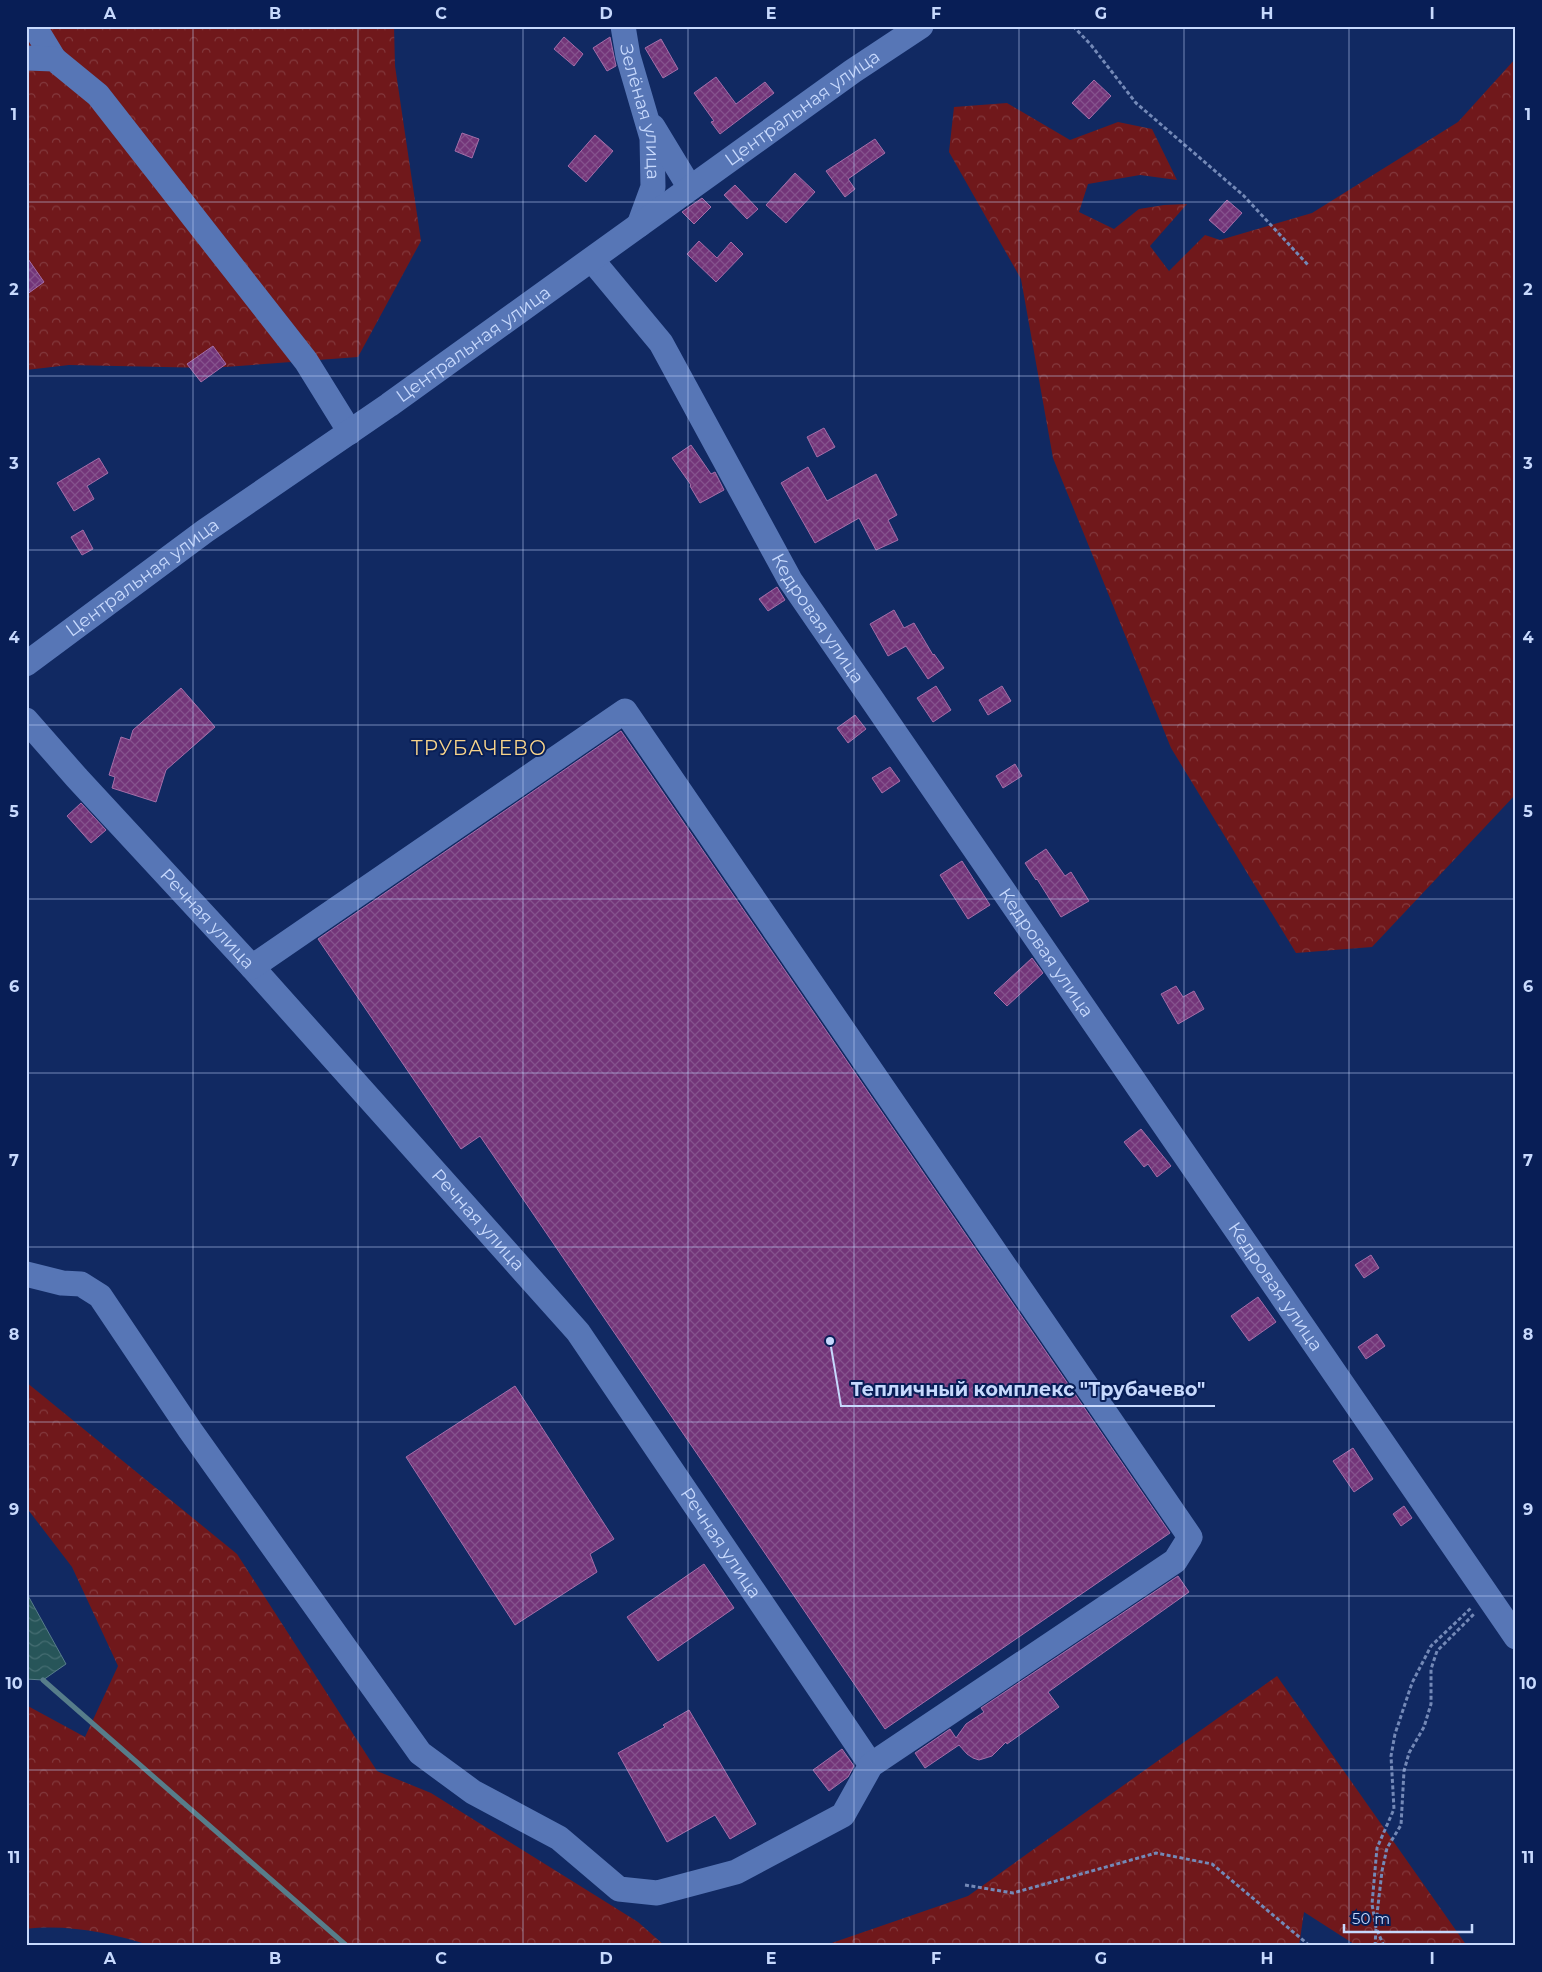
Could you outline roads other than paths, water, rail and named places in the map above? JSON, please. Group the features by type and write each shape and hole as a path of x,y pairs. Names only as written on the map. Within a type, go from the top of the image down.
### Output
{"street":[{"path":"34,26 54,59 98,95 306,361 350,432"},
{"name":"Зелёная улица","path":"623,26 628,56 652,138 654,187 639,224"},
{"name":"Центральная улица","path":"26,664 205,531 350,432 853,72 887,36 921,26"},
{"path":"26,58 54,59"},
{"path":"648,119 690,188"},
{"name":"Кедровая улица","path":"592,260 661,343 790,580 1516,1637"},
{"path":"26,1274 62,1283 81,1284 100,1296 190,1430 420,1753 473,1792 559,1838 619,1889 657,1893 736,1872 842,1815 871,1765 1174,1561 1190,1537 625,711 252,968"},
{"name":"Речная улица","path":"26,720 252,968 578,1332 871,1765"}],"water":[{"path":"26,1592 66,1664 43,1680 26,1679"}],"waterway":[{"path":"43,1680 347,1946"}],"place":[{"name":"Тепличный комплекс \"Трубачево\"","path":"830,1341"}],"district":[{"name":"ТРУБАЧЕВО","path":"479,748"}]}
